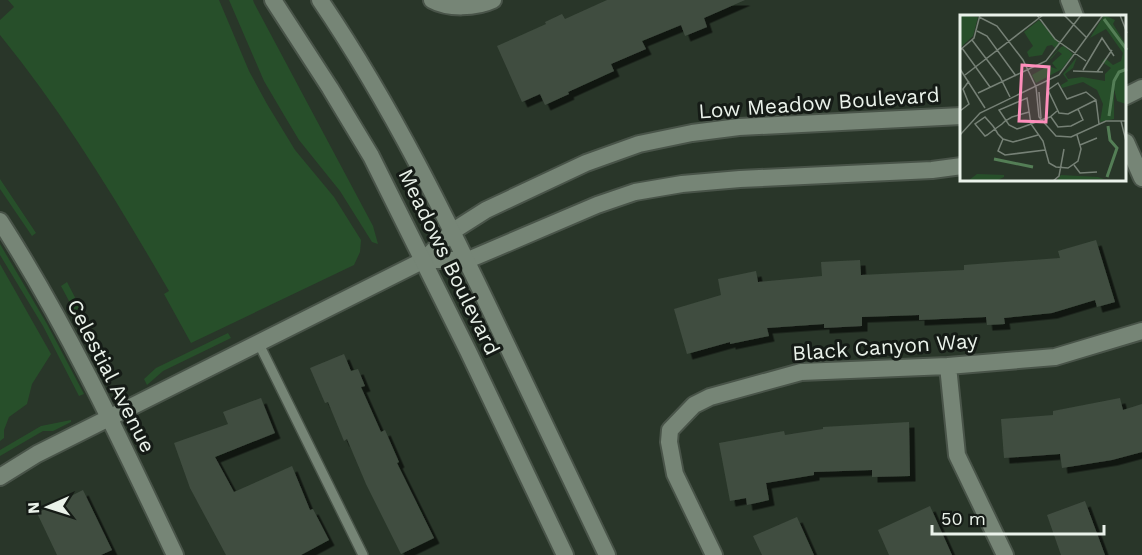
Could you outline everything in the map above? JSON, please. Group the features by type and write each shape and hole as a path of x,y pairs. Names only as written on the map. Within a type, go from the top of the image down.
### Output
{"street":[{"name":"Meadows Boulevard","path":"273,0 371,156 565,555"},
{"name":"Meadows Boulevard","path":"320,0 382,99 468,260 607,555"},
{"path":"432,0 457,6 483,5 493,0"},
{"path":"1069,0 1075,15"},
{"path":"1127,95 1142,88"},
{"name":"Low Meadow Boulevard","path":"0,477 37,454 423,260 453,231 486,210 586,163 650,142 692,133 739,127 960,116"},
{"path":"1127,146 1142,178"},
{"name":"Low Meadow Boulevard","path":"423,260 468,260 543,227 634,192 682,184 740,179 932,171 960,166"},
{"name":"Celestial Avenue","path":"0,221 30,268 110,417 171,554"},
{"name":"Black Canyon Way","path":"714,555 675,474 671,460 670,430 694,405 710,397 801,372 948,366 1055,357 1142,331"},
{"path":"948,366 957,455 1005,555"}],"lane":[{"path":"258,342 363,555"}],"green space":[{"path":"8,0 219,0 249,71 267,104 295,150 334,197 361,240 360,252 354,265 191,343 164,294 169,291 110,192 47,96 0,35 0,20 14,7"},
{"path":"229,0 253,0 373,226 378,244 372,242 340,191 299,140 264,81"},
{"path":"0,179 36,233 32,236 0,189"},
{"path":"0,244 47,324 84,394 79,396 43,326 0,255"},
{"path":"0,264 51,354 32,384 27,404 9,417 4,430 4,438 0,441"},
{"path":"67,282 112,369 107,372 61,286"},
{"path":"228,333 231,338 163,371 147,385 144,379 156,368"},
{"path":"71,420 53,431 43,431 0,456 0,450 41,426"}],"building":[{"path":"607,0 745,0 704,18 707,27 685,36 681,25 642,41 646,49 611,64 614,71 545,105 540,94 522,102 497,46 546,24 545,22 562,14 565,19"},
{"path":"1096,240 1115,302 1097,307 1095,300 1052,313 1004,318 1005,324 987,325 986,317 919,320 919,315 862,317 862,326 824,328 824,324 767,328 769,336 730,344 730,342 687,354 674,309 721,295 718,279 756,271 758,282 822,276 821,262 860,260 861,275 964,270 964,265 1060,258 1058,251"},
{"path":"344,354 351,371 358,369 365,386 361,387 381,432 385,430 399,462 397,463 434,538 401,554 366,484 347,439 344,441 328,402 325,403 310,368"},
{"path":"261,398 275,433 215,457 234,492 292,466 310,510 313,509 329,540 301,555 226,555 190,488 174,443 228,424 223,412"},
{"path":"1120,398 1123,410 1142,404 1142,452 1112,460 1062,468 1060,454 1004,458 1001,419 1053,415 1053,411"},
{"path":"909,422 910,476 872,477 872,470 814,472 814,475 766,483 769,500 747,505 746,498 730,501 719,443 784,431 785,435 823,429 823,427"},
{"path":"83,490 112,550 101,555 57,555 37,513"},
{"path":"1085,501 1105,555 1061,555 1047,515"},
{"path":"930,506 952,555 889,555 878,530"},
{"path":"797,517 814,555 762,555 753,536"}]}
